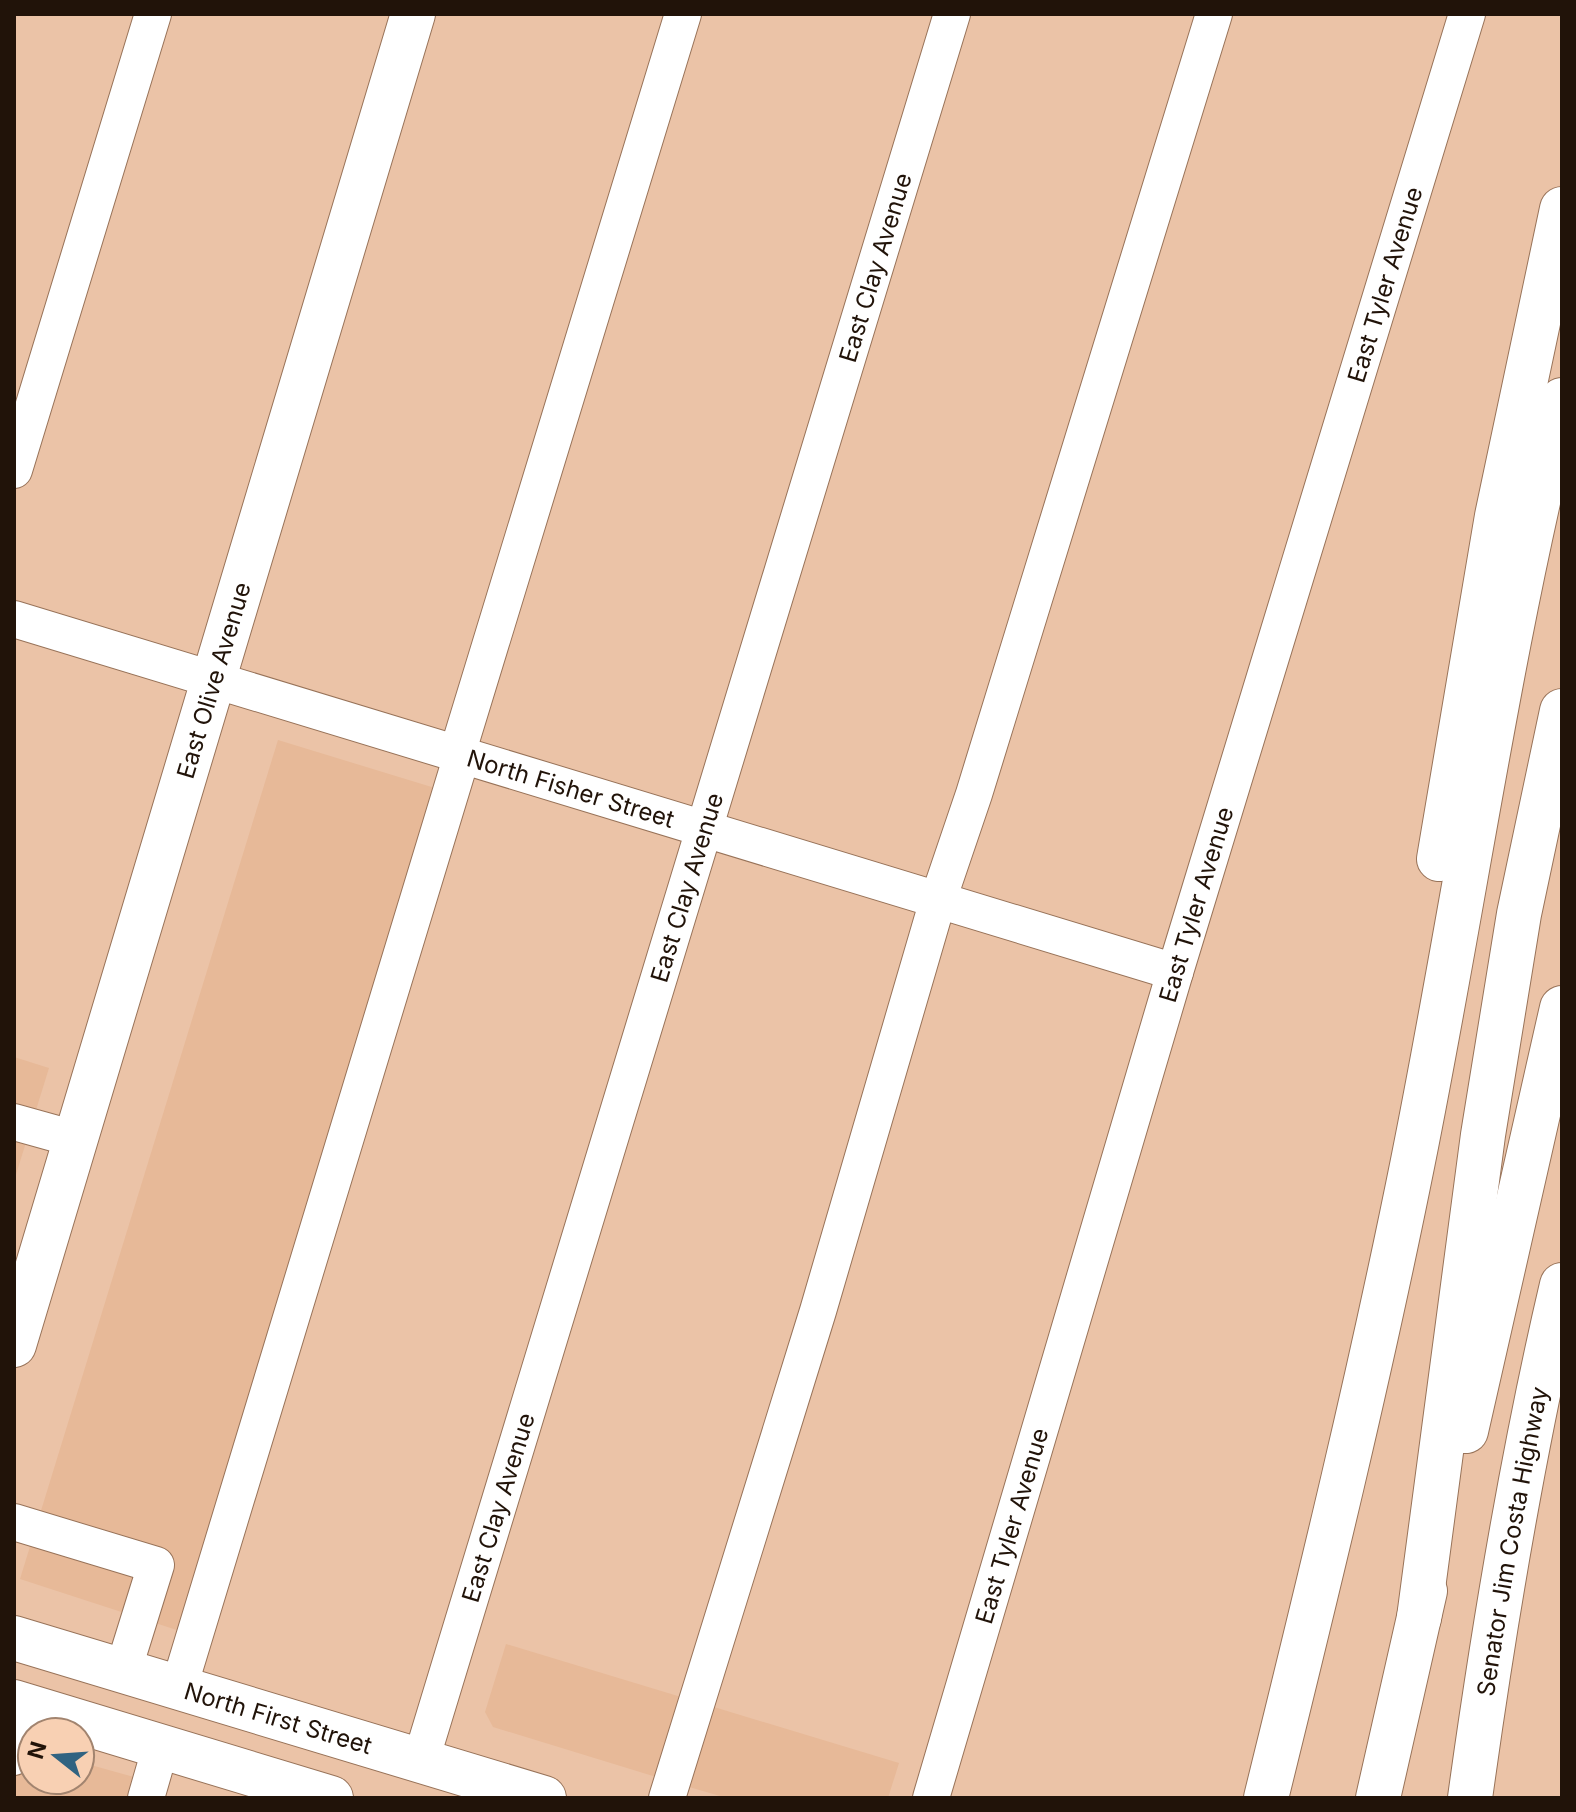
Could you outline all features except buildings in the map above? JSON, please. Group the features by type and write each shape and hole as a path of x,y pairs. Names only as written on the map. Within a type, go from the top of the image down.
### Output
{"main road":[{"name":"East Olive Avenue","path":"14,1345 413,14"},
{"path":"1353,1444 1422,963 1471,663 1528,361 1562,209"},
{"path":"1266,1798 1353,1444 1413,1161 1531,535 1562,400"},
{"path":"1419,1618 1483,1135 1519,914 1562,711"},
{"path":"1378,1798 1419,1618 1482,1370 1562,1008"},
{"name":"Senator Jim Costa Highway","path":"1470,1798 1491,1648 1529,1425 1562,1285"},
{"name":"North First Street","path":"14,1638 544,1798"},
{"path":"22,1704 331,1798"}],"street":[{"path":"14,470 153,14"},
{"path":"179,1687 683,14"},
{"name":"East Clay Avenue","path":"421,1760 952,14"},
{"path":"667,1798 818,1311 938,900 979,779 1214,14"},
{"name":"East Tyler Avenue","path":"931,1798 1175,972 1467,14"},
{"name":"North Fisher Street","path":"14,619 1175,972"},
{"path":"14,1122 75,1139"},
{"path":"14,1522 156,1565 123,1671"},
{"path":"14,1757 22,1704"},
{"path":"146,1798 161,1746"}],"shaded area":[{"path":"278,740 448,792 186,1633 20,1579"},
{"path":"14,1057 49,1068 14,1181"},
{"path":"506,1644 691,1700 666,1780 493,1727 485,1712"},
{"path":"714,1707 899,1763 888,1798 727,1798 689,1787"},
{"path":"14,1743 16,1796 96,1796 96,1766 141,1779 136,1798 14,1798"}]}
